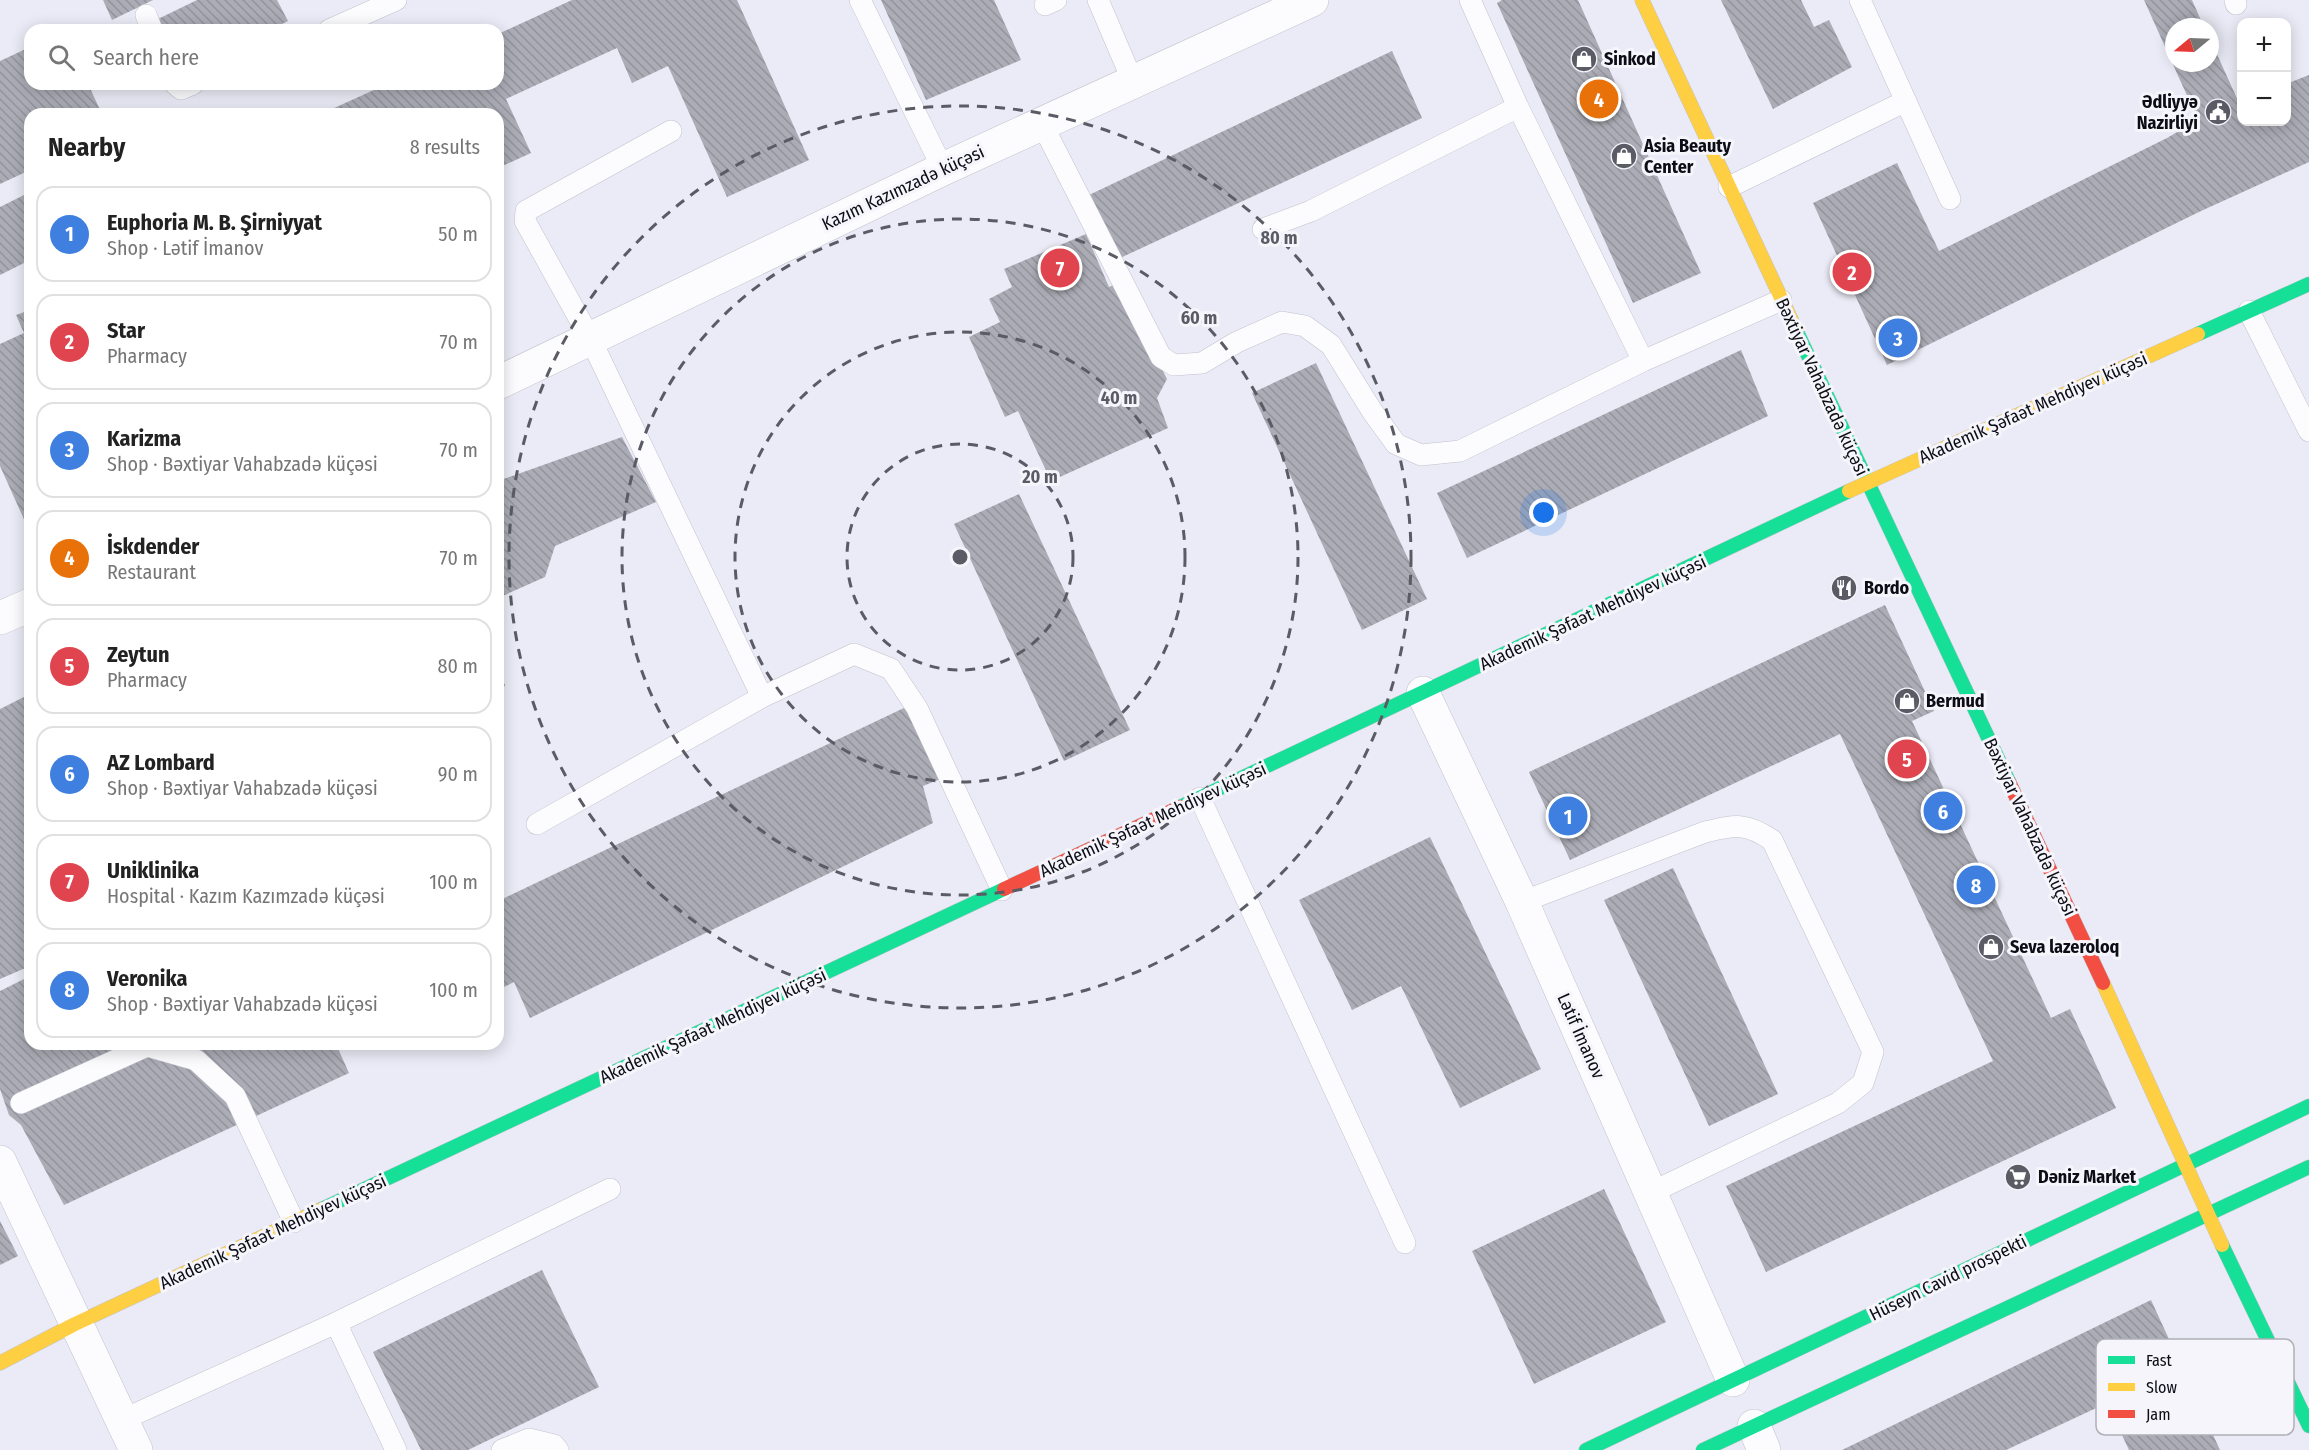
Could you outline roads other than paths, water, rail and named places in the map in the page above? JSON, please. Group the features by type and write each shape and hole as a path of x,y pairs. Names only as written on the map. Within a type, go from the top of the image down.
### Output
{"street":[{"name":"Kazım Kazımzadə küçəsi","path":"504,380 943,169 1312,0"},
{"name":"Bəxtiyar Vahabzadə küçəsi","path":"1642,0 1867,483 2051,870 2226,1255 2267,1339"},
{"name":"Akademik Şəfaət Mehdiyev küçəsi","path":"0,1363 75,1324 1867,483 2309,284"},
{"path":"0,618 24,608"},
{"name":"Lətif İmanov","path":"1423,693 1522,902 1733,1380"},
{"name":"Hüseyn Cavid prospekti","path":"1586,1450 2309,1106"},
{"path":"0,1162 136,1450"},
{"path":"1703,1450 1759,1438 2309,1167"},
{"name":"Bəxtiyar Vahabzadə küçəsi","path":"2294,1395 2309,1426"}],"lane":[{"path":"342,24 396,0"},
{"path":"860,0 943,169"},
{"path":"1098,0 1133,82"},
{"path":"1470,0 1518,107 1643,361"},
{"path":"1860,0 1950,199"},
{"path":"1729,187 1906,101"},
{"path":"1263,229 1311,211 1518,107"},
{"path":"1042,124 1161,357 1174,365 1202,363 1238,342 1282,322 1305,326 1331,345 1372,411 1396,444 1421,455 1460,451 1643,361 1781,300"},
{"path":"671,131 526,211 525,221 590,338 762,697"},
{"path":"2249,311 2309,431"},
{"path":"537,824 762,697 854,654 891,669 917,708 1002,890"},
{"path":"1200,798 1405,1243"},
{"path":"1522,902 1705,832 1731,826 1755,829 1772,840 1873,1052 1863,1083 1838,1103 1650,1193"},
{"path":"21,1103 138,1050"},
{"path":"161,1050 196,1060 235,1096 294,1222"},
{"path":"122,1420 336,1323 610,1189"},
{"path":"336,1323 396,1450"},
{"path":"502,1450 529,1439 554,1444 558,1450"}],"place":[{"name":"Sinkod","path":"1584,59"},
{"name":"İskdender","path":"1599,99"},
{"name":"Ədliyyə Nazirliyi","path":"2218,112"},
{"name":"Asia Beauty Center","path":"1624,156"},
{"name":"Uniklinika","path":"1060,268"},
{"name":"Star","path":"1852,272"},
{"name":"Karizma","path":"1898,338"},
{"name":"Bordo","path":"1844,588"},
{"name":"Bermud","path":"1907,701"},
{"name":"Zeytun","path":"1907,759"},
{"name":"AZ Lombard","path":"1943,811"},
{"name":"Euphoria M. B. Şirniyyat","path":"1568,816"},
{"name":"Veronika","path":"1976,885"},
{"name":"Seva lazeroloq","path":"1991,947"},
{"name":"Dəniz Market","path":"2018,1177"}]}
